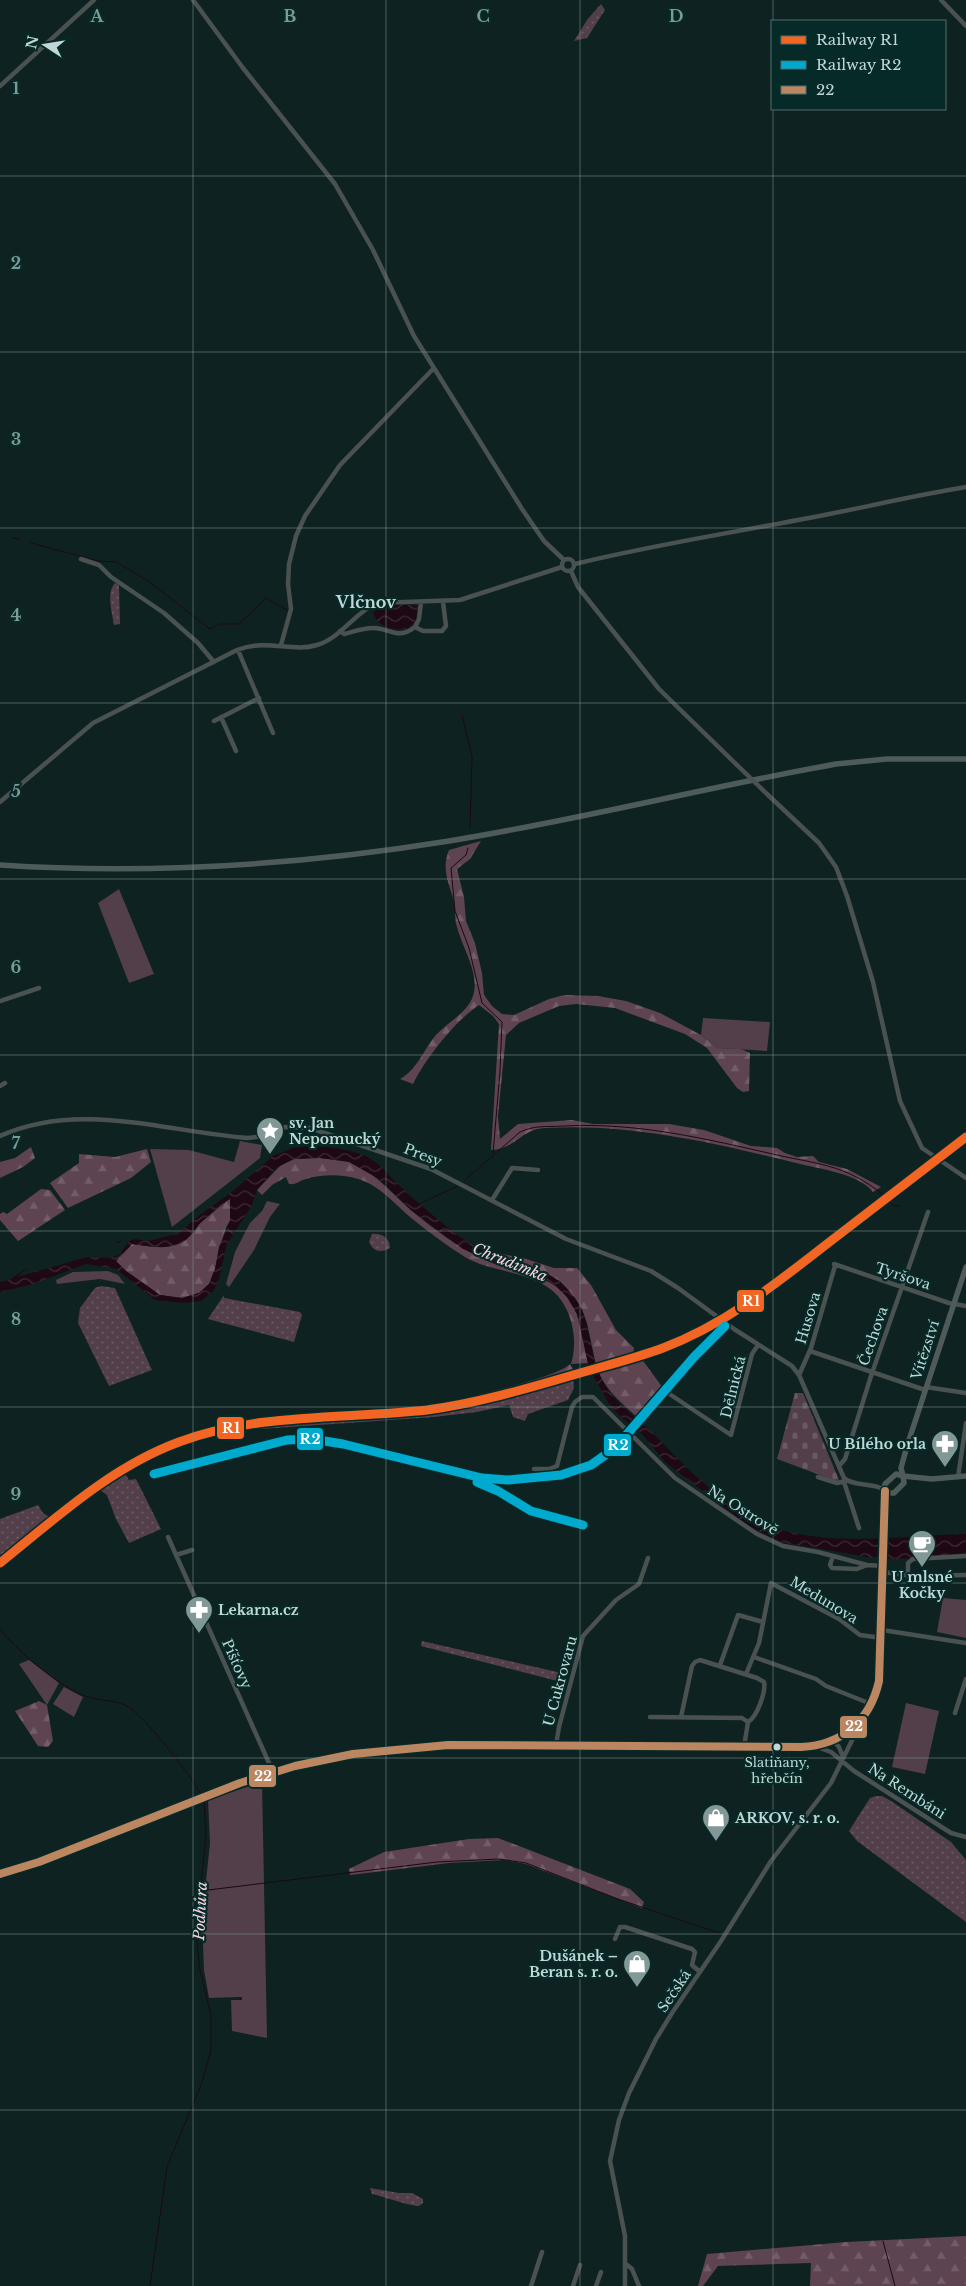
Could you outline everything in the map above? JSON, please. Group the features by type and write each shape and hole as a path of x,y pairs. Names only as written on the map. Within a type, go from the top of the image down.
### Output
{"main road":[{"path":"0,865 146,869 226,866 326,858 451,841 836,764 887,759 966,759"},
{"name":"Vítězství","path":"885,1491 885,1484 891,1479 908,1440 966,1267"},
{"name":"Vítězství","path":"900,1487 904,1482 901,1468 908,1440"},
{"path":"891,1479 897,1474 911,1478 932,1479"},
{"path":"885,1521 890,1499 894,1492 907,1483 966,1476"},
{"path":"0,1874 39,1862 200,1798 273,1772 338,1757 399,1748 448,1745 744,1747 807,1746 833,1740 852,1730 868,1711 880,1678 885,1491 890,1494 894,1492"}],"street":[{"path":"0,86 94,0"},
{"path":"194,0 243,68 335,184 373,250 414,336 527,516 544,541 564,560"},
{"path":"941,0 966,26"},
{"path":"281,645 290,611 289,564 298,529 308,511 340,465 434,368"},
{"path":"571,571 575,564 671,543 966,487"},
{"path":"81,559 99,565 109,575 164,613 198,643 214,662"},
{"path":"564,560 571,559 575,564"},
{"path":"562,567 564,560"},
{"path":"562,567 566,571 571,571"},
{"path":"0,802 100,719 238,650 260,644 316,646 340,631 377,602 442,602 471,598 562,567"},
{"path":"571,571 578,587 659,689 818,843 839,875 873,982 900,1101 921,1146 966,1178"},
{"path":"340,631 344,634 376,628 397,634 408,632 414,628 418,621 421,602"},
{"path":"414,628 425,631 445,629 442,602"},
{"path":"238,650 273,733"},
{"path":"214,721 259,698"},
{"path":"221,717 236,750"},
{"path":"0,1001 39,988"},
{"path":"0,1086 5,1083"},
{"name":"Presy","path":"0,1136 33,1125 76,1118 248,1138 264,1136 285,1127 300,1126 320,1131 431,1169 566,1239 651,1271 758,1345 792,1366 799,1375"},
{"path":"492,1200 511,1169 538,1170"},
{"name":"Čechova","path":"838,1466 845,1459 872,1372 928,1212"},
{"name":"Tyršova","path":"834,1265 902,1288 966,1306"},
{"name":"Husova","path":"799,1375 810,1351 834,1265"},
{"name":"Dělnická","path":"668,1392 731,1435 752,1354 758,1345"},
{"path":"810,1351 926,1388 966,1393"},
{"path":"799,1375 845,1481 859,1528"},
{"name":"Na Ostrově","path":"534,1469 549,1469 557,1466 573,1405 580,1398 589,1397 600,1402 675,1478 769,1541 783,1546 883,1567 908,1576 966,1575"},
{"path":"958,1477 966,1423"},
{"path":"818,1477 835,1482 845,1481 878,1486 885,1491"},
{"path":"864,1484 880,1483 891,1479"},
{"name":"Píšťovy","path":"168,1537 273,1772"},
{"path":"176,1555 192,1550"},
{"name":"Na Ostrově","path":"833,1556 830,1565 832,1568 857,1569 867,1565"},
{"path":"908,1576 908,1563 912,1559 966,1556"},
{"name":"U Cukrovaru","path":"556,1746 559,1727 583,1636 613,1603 641,1582 648,1558"},
{"name":"Medunova","path":"746,1674 754,1657 763,1622 769,1586 773,1583 839,1619 860,1635 882,1638"},
{"path":"720,1665 738,1616 763,1622"},
{"path":"882,1630 903,1635 966,1643"},
{"path":"754,1657 816,1679 826,1686 871,1704"},
{"path":"681,1717 681,1709 694,1663 700,1660 760,1679 765,1684 755,1715 748,1722 744,1747"},
{"path":"955,1713 966,1680"},
{"name":"Sečská","path":"626,2286 625,2236 610,2164 619,2120 629,2093 656,2039 771,1861 828,1787 851,1738 868,1711"},
{"path":"650,1717 742,1718 748,1722"},
{"path":"833,1740 831,1749 834,1754"},
{"path":"833,1740 840,1749 842,1760"},
{"path":"807,1746 822,1748 842,1760"},
{"name":"Na Rembáni","path":"842,1760 951,1833 964,1837"},
{"path":"615,1939 619,1928 623,1926 692,1949 695,1952 692,1965 700,1972"},
{"path":"538,2286 531,2285 542,2252"},
{"name":"Sečská","path":"626,2264 632,2269 639,2286"},
{"path":"573,2286 580,2265"},
{"path":"596,2286 601,2272"}],"green space":[{"path":"601,4 605,10 587,38 574,41 587,20"},
{"path":"115,583 119,585 120,624 114,625 110,597"},
{"path":"481,841 470,859 457,869 464,897 466,921 475,943 482,973 484,995 492,1006 502,1014 514,1015 549,999 564,995 598,996 626,1001 660,1013 701,1035 718,1048 741,1049 750,1053 749,1091 743,1092 737,1088 707,1048 685,1034 615,1008 576,1004 559,1006 519,1023 506,1035 498,1116 500,1139 518,1124 572,1120 593,1124 669,1124 704,1130 751,1146 777,1148 797,1157 813,1156 819,1162 847,1169 881,1187 873,1192 858,1180 848,1176 735,1148 672,1136 609,1129 577,1127 537,1129 507,1146 491,1150 499,1024 493,1016 479,1005 451,1030 425,1063 413,1084 400,1079 416,1065 436,1035 466,1008 473,995 475,986 474,976 456,924 455,904 447,876 446,863 449,850"},
{"path":"119,889 154,974 129,983 98,903"},
{"path":"703,1018 770,1022 767,1051 718,1048 701,1035"},
{"path":"240,1141 262,1145 260,1158 172,1227 150,1149 189,1150 234,1162"},
{"path":"31,1147 35,1158 23,1167 0,1178 0,1162 15,1158"},
{"path":"147,1149 151,1162 131,1178 68,1208 50,1183 79,1163 79,1154 115,1157"},
{"path":"320,1158 346,1161 359,1166 375,1177 421,1218 458,1245 498,1265 548,1281 566,1296 579,1319 588,1363 571,1364 574,1346 573,1328 571,1319 558,1296 537,1281 488,1267 465,1257 410,1217 386,1195 366,1182 352,1177 332,1175 312,1177 289,1184 286,1177 272,1185 262,1195 257,1190 282,1164 294,1159"},
{"path":"41,1189 50,1190 65,1210 18,1241 0,1220 0,1214 3,1212 7,1214"},
{"path":"230,1198 230,1221 226,1227 215,1269 209,1284 199,1293 182,1298 160,1295 126,1271 116,1261 132,1244 155,1247 178,1244 193,1233 198,1225"},
{"path":"267,1201 280,1204 270,1217 254,1250 229,1287 226,1284 235,1252 250,1223 262,1211"},
{"path":"372,1234 379,1234 385,1237 389,1241 390,1248 384,1251 375,1250 369,1242"},
{"path":"485,1251 523,1258 554,1268 577,1268 591,1285 616,1330 634,1348 633,1354 596,1365 582,1309 560,1281"},
{"path":"108,1271 118,1275 125,1284 100,1279 57,1284 56,1280 73,1272"},
{"path":"101,1286 115,1288 152,1370 109,1386 78,1323 80,1308 95,1288"},
{"path":"224,1295 224,1298 300,1312 302,1315 294,1342 208,1319"},
{"path":"641,1358 663,1388 638,1418 610,1391 598,1371"},
{"path":"570,1364 574,1371 486,1396 426,1406 479,1395 546,1376"},
{"path":"573,1379 574,1388 568,1400 528,1414 525,1421 513,1417 509,1405 477,1412 434,1417 261,1429 267,1426 446,1410 509,1398"},
{"path":"795,1393 803,1393 839,1480 836,1481 777,1459"},
{"path":"124,1472 129,1480 136,1479 161,1529 129,1543 116,1519 107,1495 99,1489"},
{"path":"38,1505 43,1513 51,1518 0,1559 0,1519"},
{"path":"943,1598 966,1600 966,1638 937,1632"},
{"path":"422,1641 566,1674 565,1683 421,1646"},
{"path":"29,1660 59,1683 47,1705 19,1664"},
{"path":"64,1687 83,1697 74,1717 53,1704"},
{"path":"39,1701 47,1705 53,1741 48,1747 38,1746 15,1711"},
{"path":"906,1703 939,1711 925,1774 892,1767"},
{"path":"262,1782 267,2038 232,2031 231,2000 242,2000 242,1997 209,1998 204,1970 202,1919 210,1843 208,1800"},
{"path":"882,1796 891,1801 951,1842 966,1860 966,1922 857,1841 849,1831 870,1798"},
{"path":"498,1838 630,1889 644,1902 642,1908 526,1864 504,1860 449,1863 350,1875 349,1869 384,1852 469,1839"},
{"path":"370,2188 399,2193 412,2193 423,2199 423,2203 416,2206 372,2194"},
{"path":"966,2236 966,2286 810,2286 811,2263 718,2266 703,2286 698,2286 707,2254 846,2242"}],"water":[{"path":"383,605 418,606 416,620 408,628 397,629 387,627 378,622 375,617 373,612"},
{"name":"Chrudimka","path":"313,1146 333,1148 370,1158 422,1206 467,1242 491,1255 544,1272 562,1284 578,1303 583,1314 599,1374 610,1393 701,1481 733,1506 767,1525 785,1531 829,1538 875,1539 966,1534 966,1553 900,1559 873,1558 781,1542 749,1526 665,1462 643,1435 610,1406 589,1368 577,1314 567,1297 556,1286 532,1273 499,1265 463,1249 412,1211 379,1179 349,1162 320,1158 294,1159 276,1168 257,1190 251,1207 227,1244 219,1279 214,1290 201,1301 183,1303 155,1300 116,1269 86,1264 33,1284 0,1292 0,1282 9,1280 30,1266 17,1277 87,1257 111,1258 120,1254 129,1241 135,1239 149,1241 179,1233 197,1217 233,1191 273,1156 293,1148","holes":["230,1199 230,1221 219,1247 215,1269 209,1284 199,1293 182,1298 160,1295 126,1271 116,1261 132,1244 161,1247 181,1243 190,1236 208,1215"]}],"waterway":[{"path":"13,538 20,539"},
{"path":"31,543 98,561 117,562 151,583 210,629 220,624 239,624 266,598 289,611"},
{"path":"462,715 472,757 470,827"},
{"path":"468,848 466,855 451,868 455,911 469,948 482,1003 502,1022 493,1154"},
{"path":"465,1180 520,1132 536,1127 591,1125 671,1133 827,1166 857,1177 876,1189 893,1205 901,1206"},
{"path":"419,1204 458,1186"},
{"path":"116,1243 121,1241"},
{"name":"Podhůra","path":"0,1629 26,1656 70,1689 91,1698 125,1705 144,1720 166,1746 202,1796"},
{"name":"Podhůra","path":"150,2286 167,2167 201,2085 211,2051 211,2015 200,1970 196,1935 206,1834 204,1799"},
{"path":"200,1891 437,1862 499,1859 526,1863 618,1899 719,1933"},
{"path":"883,2241 895,2286"}],"rail line":[{"name":"R1","path":"0,1563 107,1479 130,1465 179,1442 239,1426 302,1419 427,1410 466,1403 632,1358 685,1339 747,1304 966,1137"},
{"name":"R2","path":"154,1474 287,1440 312,1439 343,1444 482,1478 507,1480 561,1475 591,1465 615,1448 694,1357 725,1326"},
{"name":"R2","path":"477,1482 498,1491 531,1511 583,1525"}],"transit line":[{"name":"22","path":"0,1874 39,1862 240,1783 295,1766 353,1754 448,1745 801,1747 816,1745 841,1736 852,1728 869,1708 879,1681 885,1491"}],"place":[{"name":"sv. Jan Nepomucký","path":"270,1155"},
{"name":"U Bílého orla","path":"945,1468"},
{"name":"U mlsné Kočky","path":"922,1568"},
{"name":"Lekarna.cz","path":"199,1634"},
{"name":"Slatiňany, hřebčín","path":"777,1747"},
{"name":"ARKOV, s. r. o.","path":"716,1842"},
{"name":"Dušánek – Beran s. r. o.","path":"637,1988"}],"district":[{"name":"Vlčnov","path":"366,602"}]}
